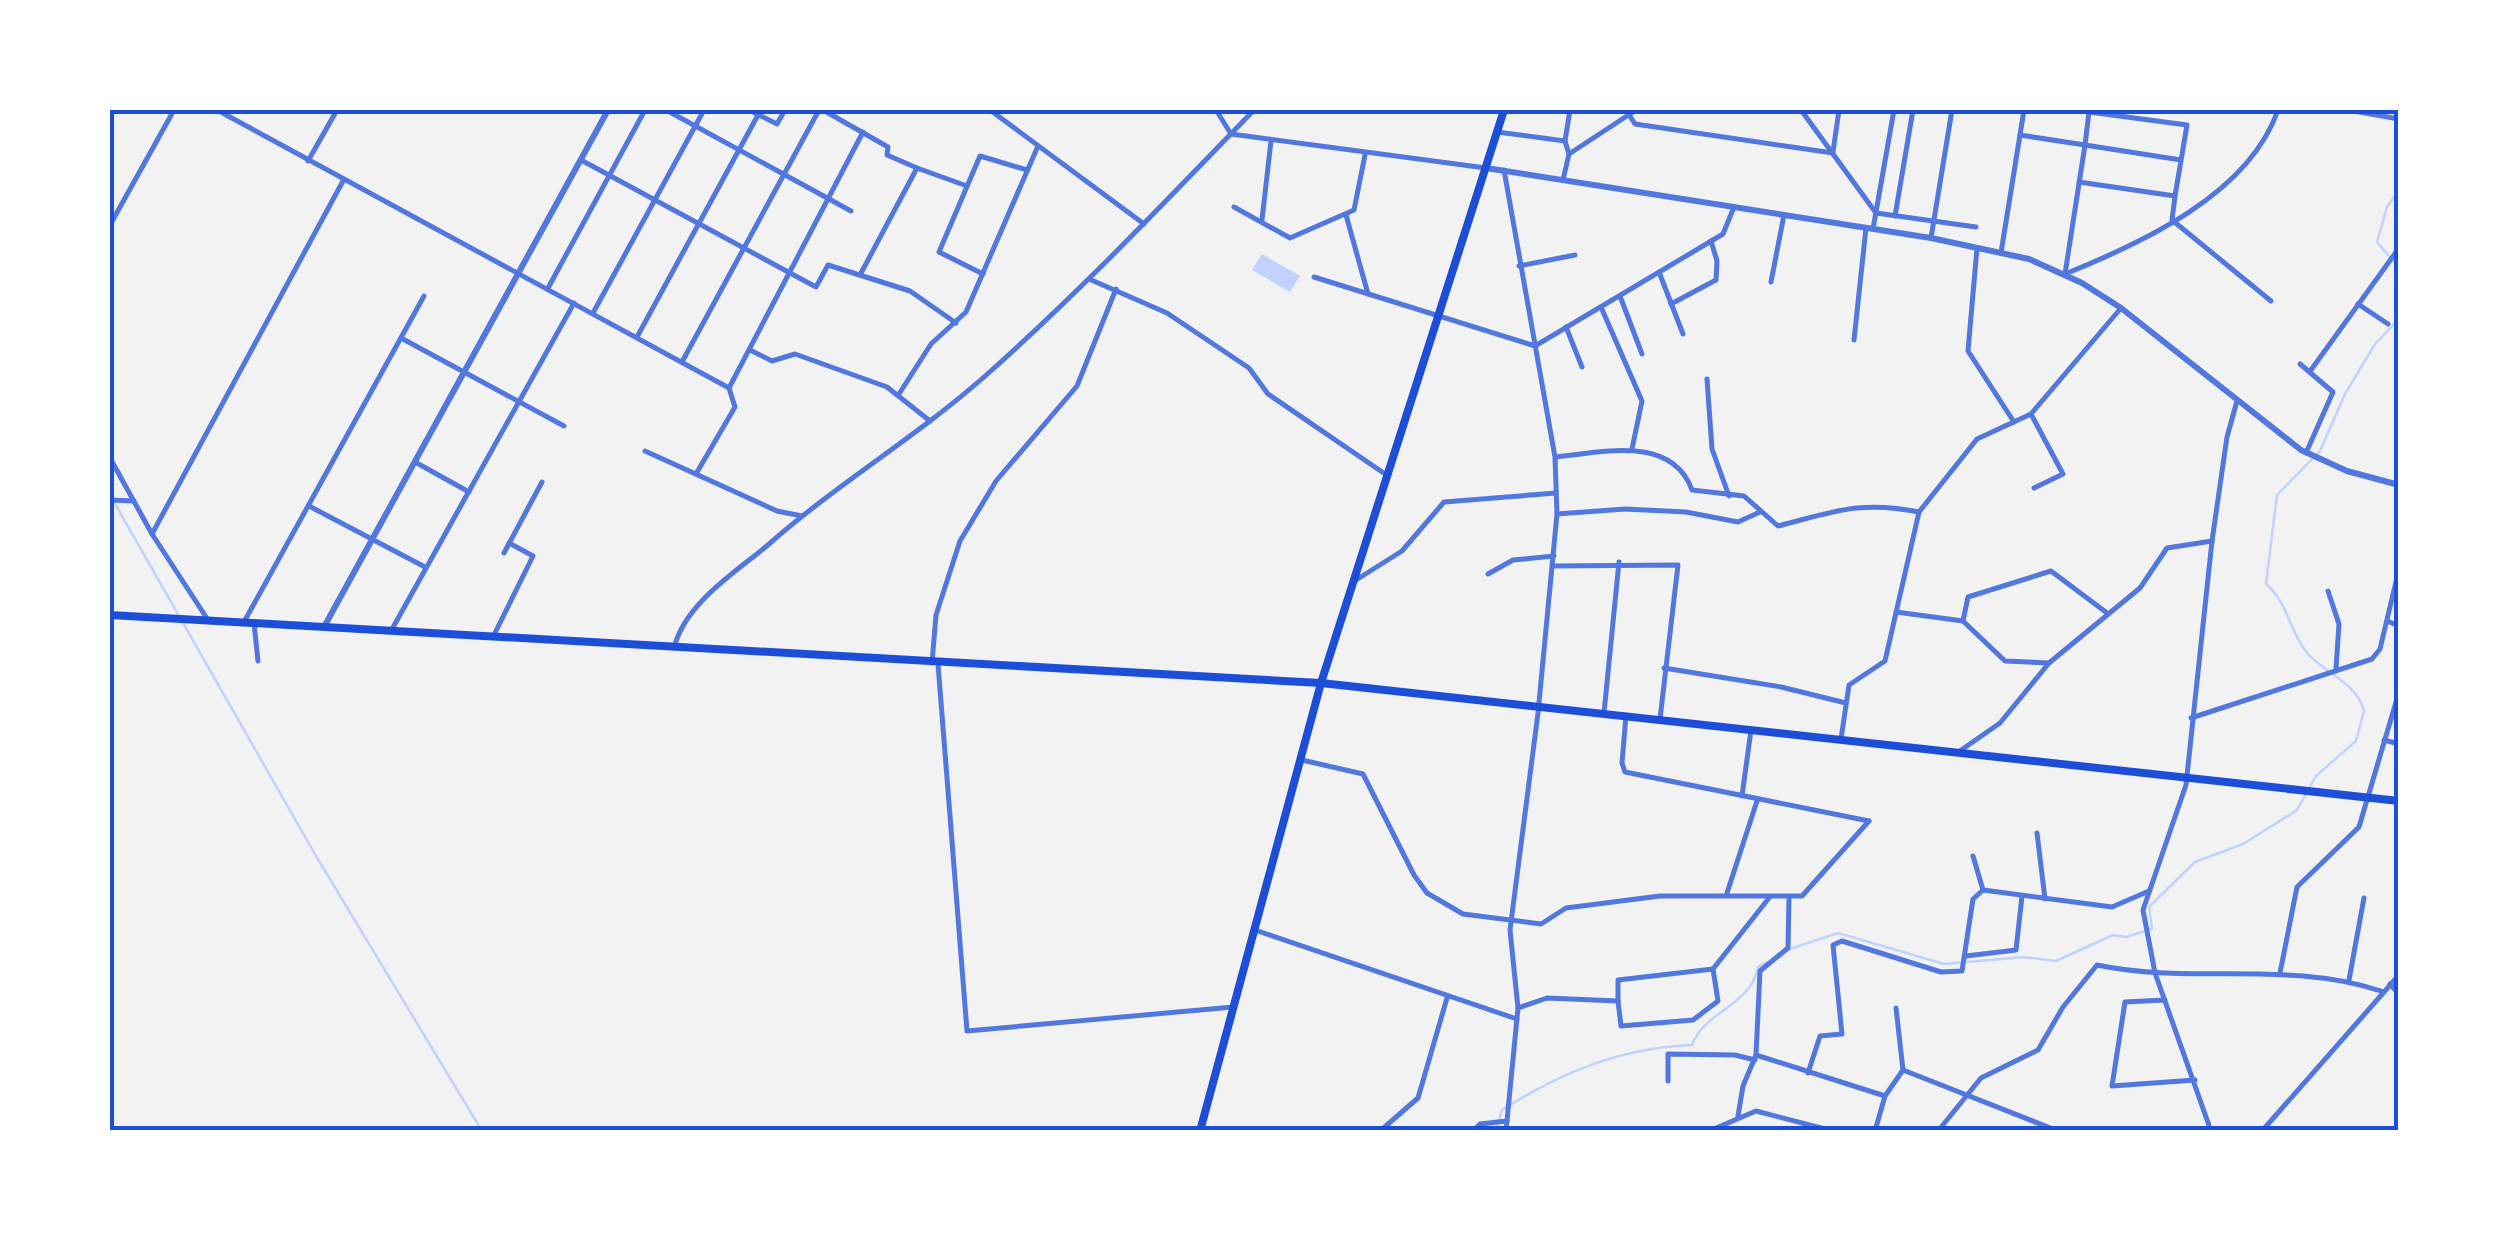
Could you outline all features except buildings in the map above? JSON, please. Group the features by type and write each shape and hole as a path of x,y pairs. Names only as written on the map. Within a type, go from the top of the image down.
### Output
{"main road":[{"path":"1200,1131 1321,683 1504,110"},
{"path":"110,614 1321,683 2399,800"}],"street":[{"path":"110,225 174,110"},
{"path":"217,110 730,388"},
{"path":"308,161 337,110"},
{"path":"324,627 608,110"},
{"path":"548,288 646,110"},
{"path":"666,110 851,211"},
{"path":"593,313 704,110"},
{"path":"750,110 777,124 785,110"},
{"path":"682,362 821,110 888,147 888,155 967,186"},
{"path":"990,110 1144,224"},
{"path":"1216,110 1231,134 1504,170 1931,238 2002,253 2065,274 2121,308 2306,452 2346,471 2399,485"},
{"path":"674,648 680,624 802,516 930,421 1089,279 1254,110"},
{"path":"1570,110 1565,142 1570,154"},
{"path":"1562,180 1570,154 1627,112 1636,110"},
{"path":"1801,110 1876,213 1976,227"},
{"path":"1833,153 1840,110"},
{"path":"1854,340 1870,229 1894,110"},
{"path":"1895,216 1913,110"},
{"path":"1931,238 1952,110"},
{"path":"2002,253 2024,110"},
{"path":"2065,274 2172,220 2245,165 2278,110"},
{"path":"2348,110 2399,119"},
{"path":"1627,112 1635,124 1833,153"},
{"path":"2065,274 2089,112 2186,125 2172,220"},
{"path":"637,337 758,115"},
{"path":"696,474 735,407 730,388 863,132"},
{"path":"1497,132 1565,142"},
{"path":"2020,135 2181,160"},
{"path":"1262,220 1271,141"},
{"path":"899,394 931,344 956,323 983,274 1038,146"},
{"path":"1234,207 1290,238 1354,210 1365,154"},
{"path":"983,274 939,252 967,186 980,156 1028,170"},
{"path":"582,160 816,286 828,265 910,291 956,323"},
{"path":"860,276 916,168"},
{"path":"1504,170 1555,457 1556,492 1553,566 1510,930 1518,1008 1506,1131"},
{"path":"152,534 344,181"},
{"path":"2078,182 2176,196"},
{"path":"1314,277 1535,346 1723,234 1734,207"},
{"path":"1346,214 1368,294"},
{"path":"1770,282 1784,215"},
{"path":"2172,220 2270,301"},
{"path":"1672,304 1716,280 1718,262 1711,241"},
{"path":"1978,248 1968,351 2014,422"},
{"path":"2311,370 2399,248"},
{"path":"1519,266 1575,255"},
{"path":"1659,272 1684,334"},
{"path":"1089,279 1167,313 1249,368 1268,394 1388,476"},
{"path":"1116,289 1078,386 996,481 960,541 936,615 935,664 967,1031 1233,1007"},
{"path":"258,661 249,623 308,506 424,296"},
{"path":"1620,296 1642,354"},
{"path":"391,631 574,302"},
{"path":"2358,304 2388,324"},
{"path":"1600,307 1642,401 1632,449"},
{"path":"1842,739 1849,685 1885,661 1918,512 1977,439 2031,414 2121,308"},
{"path":"1566,328 1582,367"},
{"path":"401,338 564,426"},
{"path":"750,350 772,361 795,354 899,394 930,421"},
{"path":"2300,364 2333,392 2306,452"},
{"path":"1707,379 1712,449 1729,496"},
{"path":"2211,1131 2156,973 2142,910 2187,778 2212,541 2228,436 2238,401"},
{"path":"2031,414 2063,474 2034,488"},
{"path":"1555,457 1632,449 1675,462 1686,472 1692,490 1744,496 1778,526 1837,507 1881,504 1918,512"},
{"path":"644,451 776,511 802,516"},
{"path":"110,458 152,534 208,620"},
{"path":"416,462 469,492"},
{"path":"504,553 542,482"},
{"path":"1353,582 1402,552 1444,502 1556,492"},
{"path":"110,500 134,502"},
{"path":"308,506 426,568"},
{"path":"1556,514 1625,508 1686,512 1738,522 1761,512"},
{"path":"1956,754 2000,723 2048,663 2140,588 2167,548 2212,541"},
{"path":"493,637 533,556 509,543"},
{"path":"1488,574 1513,560 1554,556"},
{"path":"1553,566 1619,562 1678,566 1660,719"},
{"path":"1604,712 1619,562"},
{"path":"2192,718 2372,659 2387,620 2399,569"},
{"path":"1964,621 1968,596 2051,571 2107,613"},
{"path":"2328,591 2339,624 2336,669"},
{"path":"1896,612 1964,621 2005,661 2048,663"},
{"path":"2387,620 2399,626"},
{"path":"1664,668 1846,703"},
{"path":"2280,973 2296,887 2359,827 2399,692"},
{"path":"1302,760 1363,774 1414,876 1442,904 1488,919 1513,918 1541,924 1566,908 1727,893 1789,899 1802,896 1869,821 1625,772 1622,763 1626,715"},
{"path":"1742,796 1751,728"},
{"path":"2384,740 2399,744"},
{"path":"1727,893 1758,800"},
{"path":"2037,833 2045,899"},
{"path":"1973,856 1983,890"},
{"path":"1983,890 2112,908 2150,890"},
{"path":"1808,1073 1820,1036 1842,1034 1833,945 1842,941 1941,972 1962,971 1974,899 1983,890"},
{"path":"1966,956 2016,950 2022,896"},
{"path":"1713,969 1718,1001 1692,1020 1622,1026 1618,980 1713,969 1770,897"},
{"path":"2350,980 2364,898"},
{"path":"1738,1116 1743,1086 1756,1058 1760,970 1788,948 1789,899"},
{"path":"1255,930 1517,1020"},
{"path":"1938,1131 1964,1096 2000,1065 2038,1050 2064,1007 2097,965 2156,973 2280,973 2350,980 2381,991"},
{"path":"2262,1131 2399,975"},
{"path":"2390,984 2399,994"},
{"path":"1380,1131 1418,1098 1448,998"},
{"path":"1518,1008 1547,998 1618,1001"},
{"path":"2166,1000 2125,1002 2112,1086 2195,1080"},
{"path":"1875,1131 1885,1096 1903,1070 1896,1008"},
{"path":"1668,1081 1668,1054 1735,1055 1885,1096"},
{"path":"1903,1070 2058,1131"},
{"path":"1709,1131 1756,1111 1833,1131"},
{"path":"1473,1131 1480,1124 1507,1120"}],"water":[{"path":"1262,254 1300,276 1290,292 1252,270"}],"waterway":[{"path":"969,110 990,113"},
{"path":"2399,190 2387,207 2377,242 2399,268"},
{"path":"1787,950 1838,933 1944,964 2024,957 2056,961 2113,935 2126,937 2152,929 2149,907 2195,862 2243,844 2297,810 2316,776 2356,741 2364,711 2355,693 2308,654 2280,600 2266,584 2277,495 2320,451 2345,394 2375,344 2399,319"},
{"path":"110,495 316,856 482,1131"},
{"path":"1496,1131 1502,1110 1592,1064 1640,1051 1692,1045 1707,1024 1747,991 1758,967 1767,962"}]}
